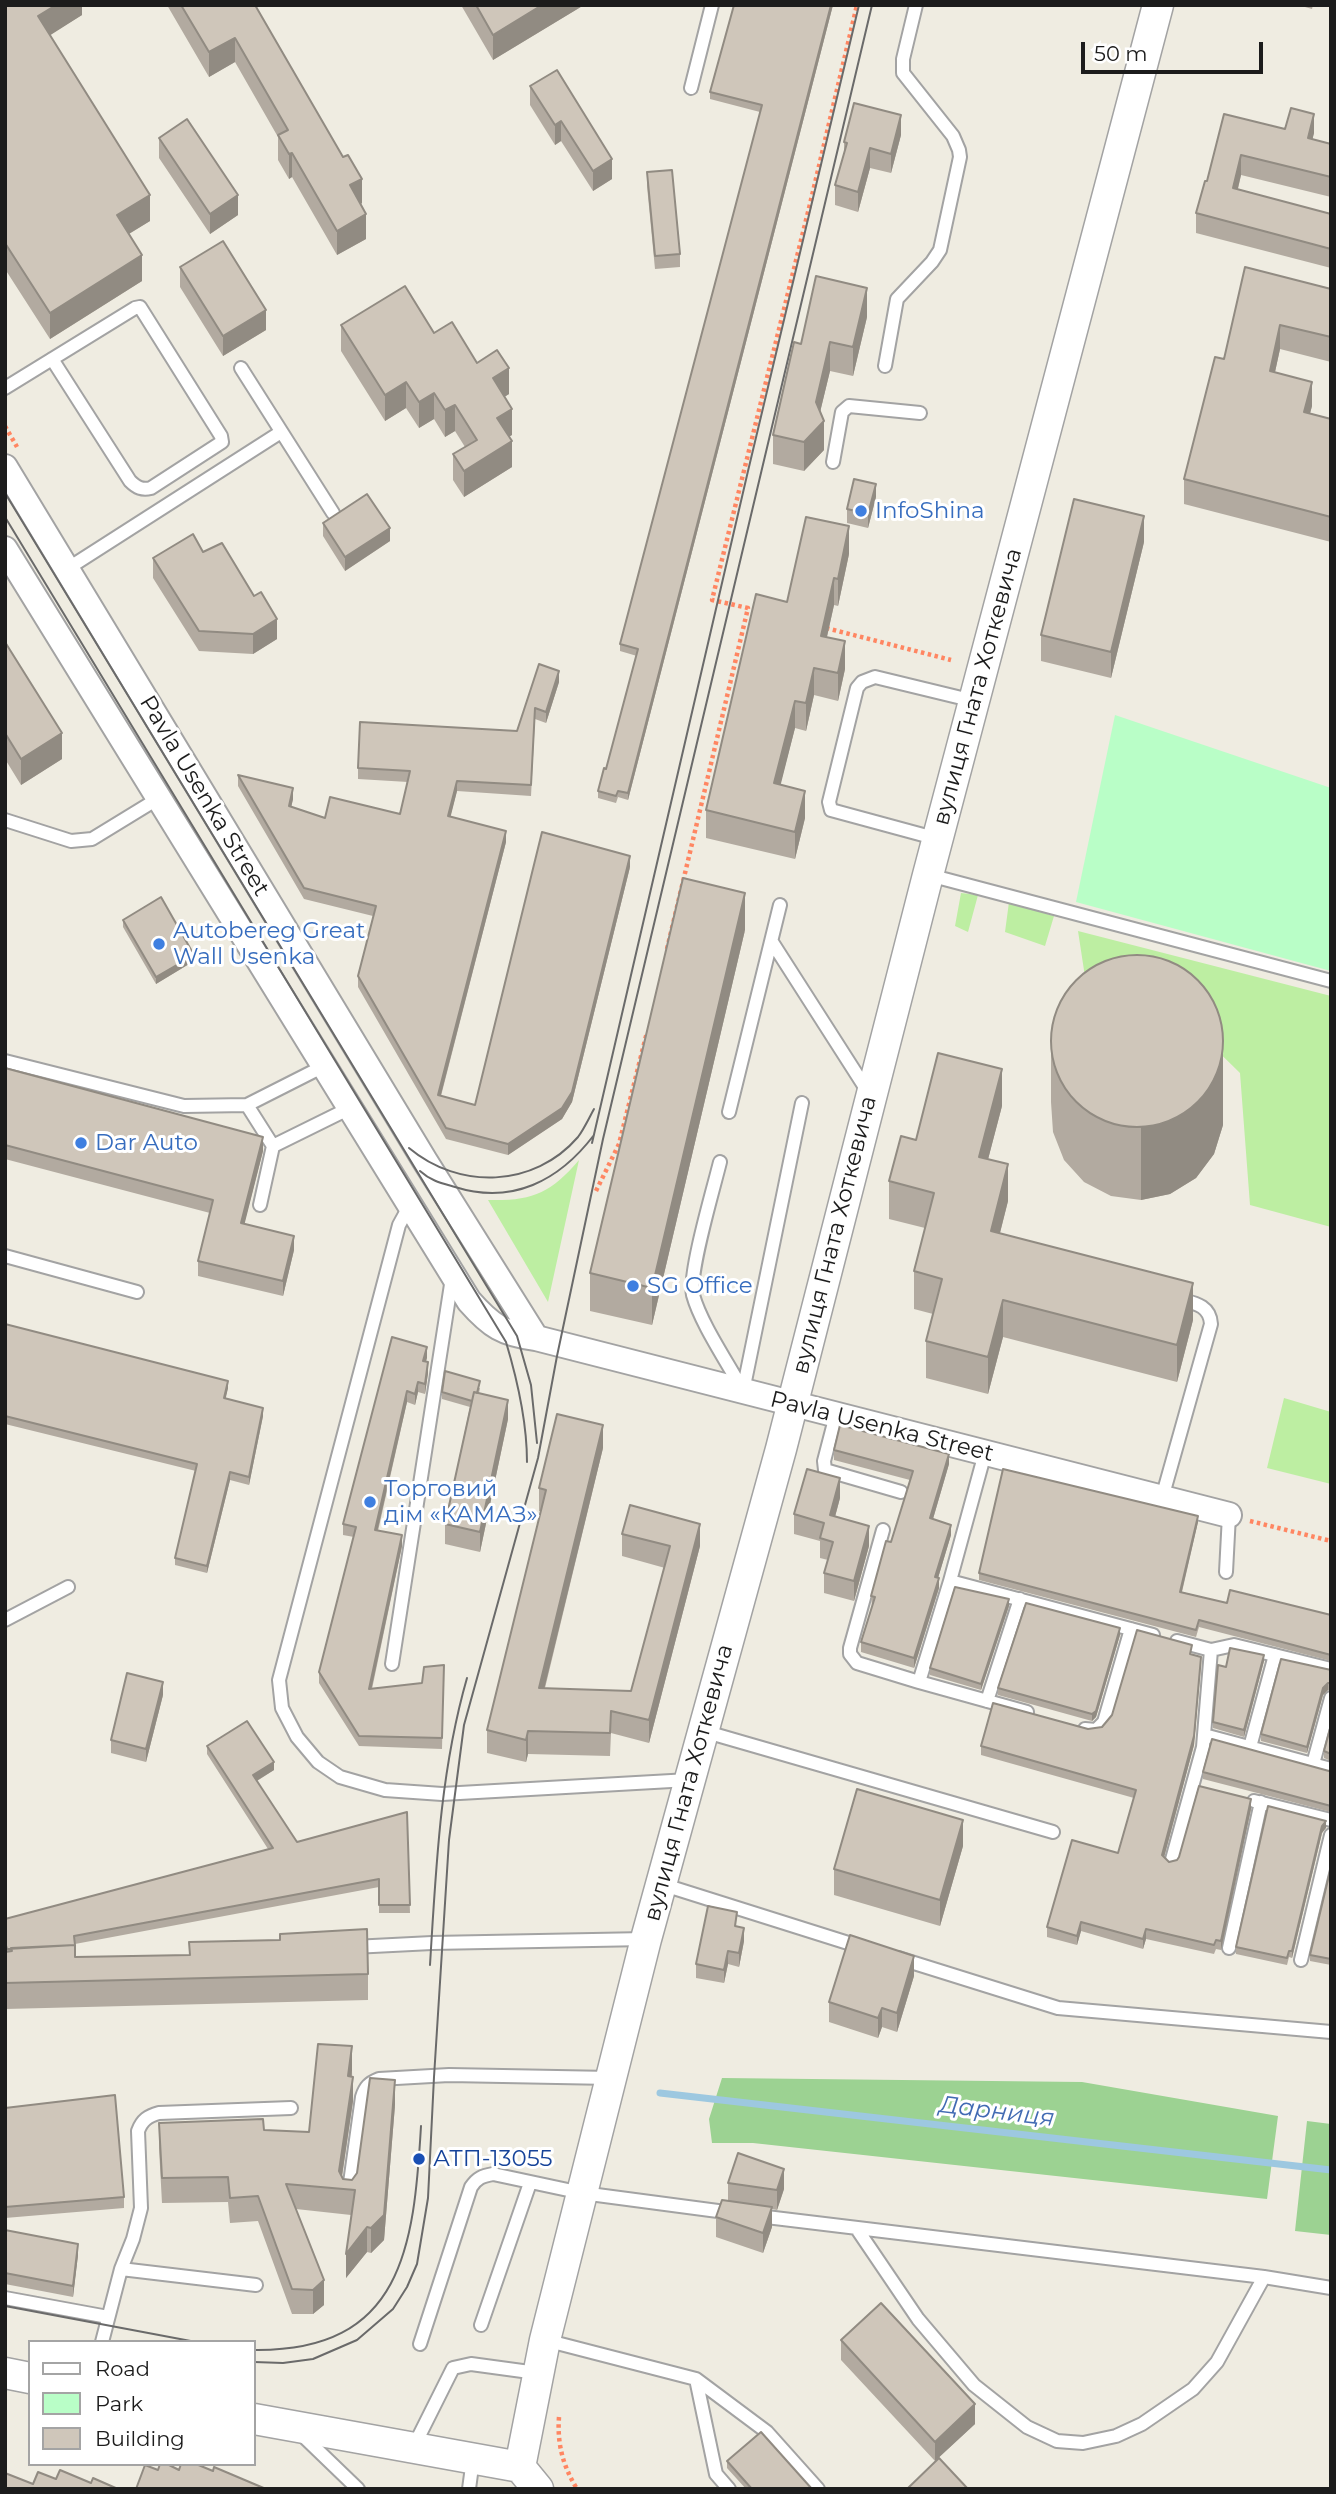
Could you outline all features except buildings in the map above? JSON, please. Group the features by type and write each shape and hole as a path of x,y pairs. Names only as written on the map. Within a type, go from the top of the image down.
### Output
{"street":[{"name":"вулиця Гната Хоткевича","path":"529,2478 537,2373 646,1939 792,1404 928,875 1158,5"},
{"name":"Pavla Usenka Street","path":"5,467 418,1149 536,1338"},
{"name":"Pavla Usenka Street","path":"5,549 469,1301 499,1329 517,1336 536,1338 1229,1516"},
{"path":"5,2373 28,2378"},
{"path":"256,2419 473,2459 529,2478"}],"lane":[{"path":"691,89 712,5"},
{"path":"885,366 897,299 940,250 960,157 953,136 903,73 903,60 916,5"},
{"path":"5,388 52,359 135,308 140,307 221,436 222,442 151,488 136,487 52,359"},
{"path":"241,368 333,513"},
{"path":"833,462 842,412 849,406 920,413"},
{"path":"67,569 281,432"},
{"path":"938,839 831,810 829,802 858,688 862,682 875,677 974,701"},
{"path":"5,820 71,841 93,839 159,798"},
{"path":"928,875 1331,981"},
{"path":"729,1112 780,905"},
{"path":"772,943 871,1096"},
{"path":"5,1061 184,1106 247,1105 324,1066"},
{"path":"743,1391 802,1103"},
{"path":"247,1105 273,1146 260,1205"},
{"path":"273,1146 350,1108"},
{"path":"720,1162 694,1273 693,1293 710,1331 743,1391"},
{"path":"410,1205 398,1225 279,1680 282,1708 297,1737 318,1762 340,1777 385,1790 442,1794 689,1780"},
{"path":"5,1256 137,1292"},
{"path":"392,1664 453,1275"},
{"path":"1161,1498 1211,1324 1211,1315 1206,1308 1172,1297"},
{"path":"836,1415 824,1461 825,1470 901,1492"},
{"path":"919,1682 985,1453"},
{"path":"1226,1572 1229,1516"},
{"path":"883,1531 849,1654 857,1663 1039,1716"},
{"path":"950,1581 1210,1650 1234,1644 1331,1669"},
{"path":"5,1620 68,1587"},
{"path":"987,1701 1020,1599"},
{"path":"1077,1727 1096,1730 1104,1722 1131,1629"},
{"path":"1171,1863 1198,1786 1210,1650"},
{"path":"1250,1747 1275,1655"},
{"path":"1313,1764 1331,1698"},
{"path":"702,1731 1053,1832"},
{"path":"1204,1735 1331,1769"},
{"path":"1238,1797 1331,1820"},
{"path":"1229,1948 1261,1802"},
{"path":"1301,1960 1331,1835"},
{"path":"661,1884 873,1950"},
{"path":"335,1948 432,1943 646,1939"},
{"path":"886,1954 1058,2008 1331,2032"},
{"path":"348,2197 362,2097 370,2082 379,2079 449,2075 612,2078"},
{"path":"102,2340 121,2269 141,2208 138,2131 141,2124 149,2116 159,2113 291,2108"},
{"path":"420,2344 471,2187 476,2180 493,2174 582,2193 857,2229 1264,2277 1331,2288"},
{"path":"481,2325 530,2183"},
{"path":"857,2229 918,2319 974,2385 1027,2427 1057,2441 1083,2442 1116,2436 1142,2424 1193,2389 1217,2362 1264,2277"},
{"path":"121,2269 256,2285"},
{"path":"5,2298 108,2317"},
{"path":"545,2340 696,2379 767,2431 818,2489"},
{"path":"413,2448 453,2368 471,2364 537,2373"},
{"path":"696,2379 720,2489"},
{"path":"295,2427 358,2489"},
{"path":"469,2489 473,2459"},
{"path":"716,2474 729,2489"}],"path":[{"path":"760,611 712,600 857,5"},
{"path":"666,954 748,608"},
{"path":"824,627 951,660"},
{"path":"596,1191 619,1144 648,1030"},
{"path":"1229,1516 1331,1541"},
{"path":"560,2414 560,2449 577,2489"}],"green space":[{"path":"1115,715 1331,788 1331,971 1076,902"},
{"path":"961,893 978,895 968,932 955,926"},
{"path":"1009,902 1054,916 1045,946 1005,932"},
{"path":"1078,931 1331,996 1331,1227 1250,1205 1240,1073 1192,1026 1091,1016"},
{"path":"579,1160 548,1302 488,1200 517,1199 539,1193 559,1181"},
{"path":"1284,1398 1331,1412 1331,1484 1267,1468"},
{"path":"722,2078 1082,2082 1278,2116 1267,2199 753,2143 712,2143 709,2119"},
{"path":"1307,2121 1331,2124 1331,2235 1295,2231"}],"waterway":[{"name":"Дарниця","path":"660,2093 1331,2170"}],"tram line":[{"path":"592,1143 859,5"},
{"path":"256,2362 283,2363 313,2359 357,2340 393,2309 417,2264 428,2198 449,1840 464,1725 538,1458 603,1139 872,5"},
{"path":"5,493 517,1336 531,1385 537,1443"},
{"path":"5,517 506,1342 521,1402 527,1462"},
{"path":"409,1148 429,1162 450,1171 473,1176 518,1174 540,1166 560,1154 578,1137 594,1109"},
{"path":"420,1171 436,1181 476,1192 515,1191 533,1185 566,1165 594,1135"},
{"path":"430,1965 445,1785 467,1678"},
{"path":"256,2350 304,2346 342,2333 370,2312 391,2284 404,2250 413,2212 421,2126"},
{"path":"5,2306 185,2340"}],"place":[{"name":"InfoShina","path":"861,511"},
{"name":"Autobereg Great Wall Usenka","path":"159,944"},
{"name":"Dar Auto","path":"81,1143"},
{"name":"SG Office","path":"633,1286"},
{"name":"Торговий дім «КАМАЗ»","path":"370,1502"},
{"name":"АТП-13055","path":"419,2159"}]}
